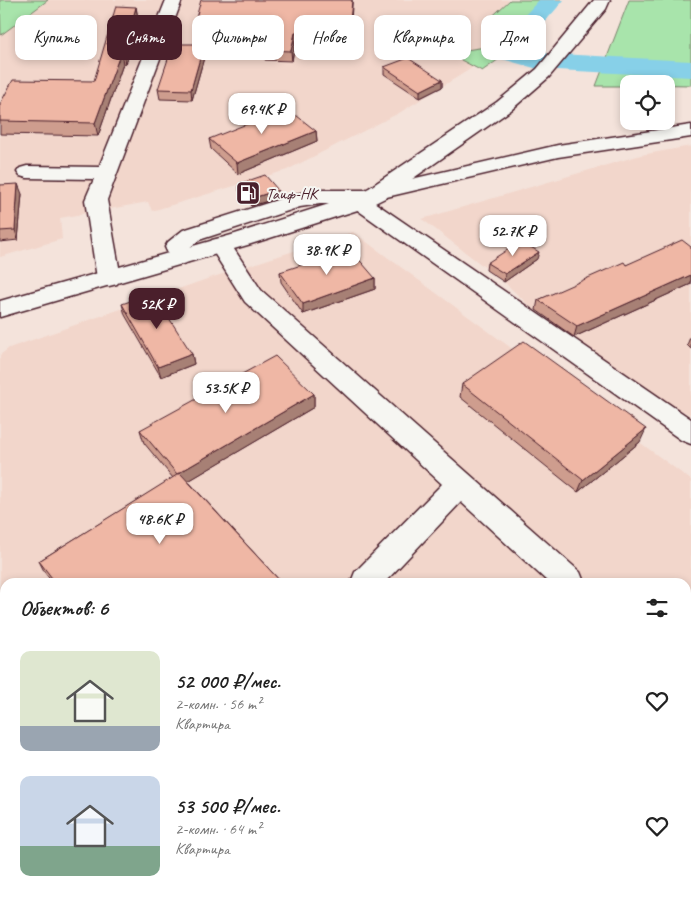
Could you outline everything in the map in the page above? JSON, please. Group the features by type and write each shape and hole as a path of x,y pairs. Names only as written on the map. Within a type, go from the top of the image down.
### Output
{"main road":[{"path":"109,278 96,200 174,0"},
{"path":"180,257 176,247 191,235 254,214 296,201 320,197 368,197 504,106 543,73 600,5 602,0"},
{"path":"0,309 220,246 368,197 558,151 691,131"},
{"path":"27,172 107,173"},
{"path":"368,197 691,433"},
{"path":"220,246 253,296 565,578"},
{"path":"370,578 460,484"}],"shaded area":[{"path":"0,0 529,0 523,15 481,15 482,60 472,68 399,113 287,170 152,211 148,202 60,218 62,239 0,257"},
{"path":"691,146 691,415 659,400 574,337 566,340 504,282 422,219 641,155"},
{"path":"353,232 691,480 691,578 0,578 0,355 9,348 207,279"}],"green space":[{"path":"0,0 48,0 28,15 15,15 15,25 1,35"},
{"path":"510,0 562,0 546,19 546,15 494,15"},
{"path":"629,0 691,0 691,85 675,85 675,75 620,75 620,86 596,86"},
{"path":"481,48 481,60 498,60 482,71 461,60 471,60 471,49"}],"building":[{"path":"201,0 352,0 351,15 294,15 294,38 291,51 284,51 284,15 197,15"},
{"path":"116,6 136,7 134,15 113,15"},
{"path":"107,37 107,60 118,60 95,123 0,121 0,104 13,80 94,81"},
{"path":"182,44 192,44 192,60 199,60 191,90 158,89 168,60 182,60"},
{"path":"403,60 411,60 442,80 420,91 384,67"},
{"path":"287,108 316,131 237,163 209,139"},
{"path":"265,175 278,190 250,199 239,184"},
{"path":"18,184 15,230 0,231 0,185"},
{"path":"682,240 691,247 691,275 577,326 538,300 624,262 626,265"},
{"path":"521,241 539,252 505,274 487,263"},
{"path":"350,249 375,278 303,304 280,272"},
{"path":"153,293 192,354 158,367 122,304"},
{"path":"524,341 646,429 583,480 462,384"},
{"path":"275,356 314,394 177,474 140,430"},
{"path":"180,473 277,578 52,578 39,561"}],"waterway":[{"path":"552,0 504,52 538,61 691,69"}],"place":[{"name":"Таиф-НК","path":"248,193"}]}
